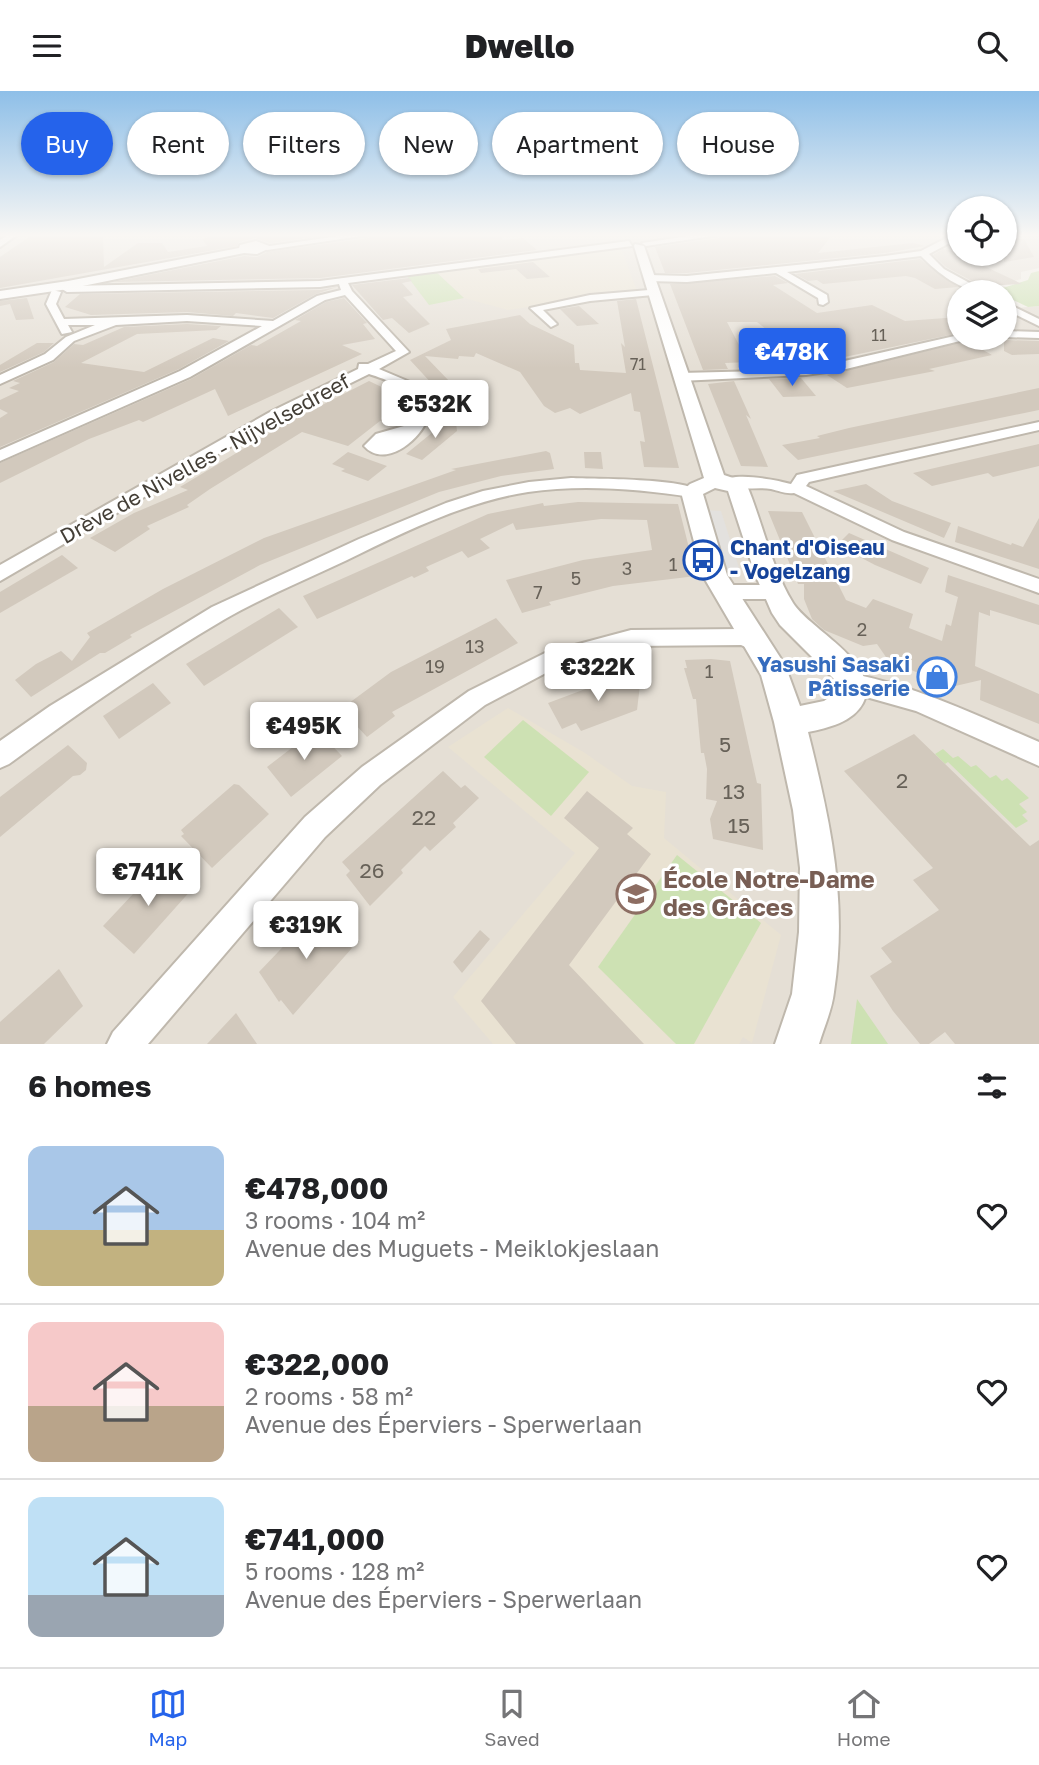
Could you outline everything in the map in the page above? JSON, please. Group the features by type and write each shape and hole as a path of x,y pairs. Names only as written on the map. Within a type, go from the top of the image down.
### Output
{"street":[{"path":"7,294 56,291 104,279"},
{"path":"56,291 82,285 345,287 387,279"},
{"path":"647,279 719,487 790,619 835,659 853,684 852,695 841,708 790,722"},
{"path":"551,324 535,307 685,279"},
{"path":"796,279 823,297 823,302"},
{"path":"0,456 130,400 252,329 275,324 345,287"},
{"name":"Drève de Nivelles - Nijvelsedreef","path":"0,561 266,411 364,367 401,354 404,350 345,287"},
{"path":"56,291 51,304 69,339"},
{"path":"1017,312 1039,325"},
{"path":"62,322 114,323 187,318 252,329"},
{"path":"0,380 48,357 69,339 114,323"},
{"path":"1017,332 1039,325"},
{"path":"1017,334 1039,335"},
{"path":"678,371 802,371 845,365 947,340"},
{"path":"364,367 408,386 419,394 425,404 425,411 414,428"},
{"name":"Drève de Nivelles - Nijvelsedreef","path":"0,574 275,415 364,367"},
{"path":"654,486 670,482 782,495 803,478 1039,426"},
{"path":"0,756 59,713 219,613 287,579 435,514 489,495 529,487 571,484 719,487"},
{"path":"719,487 715,576 775,673 790,722 810,810 819,868 820,932 813,993 797,1044"},
{"path":"791,488 898,535 1039,586"},
{"path":"725,592 775,592"},
{"path":"125,1044 315,827 371,776 477,698 553,659 631,638 742,637 755,642"},
{"path":"853,684 876,687 913,700 1039,754"}],"shaded area":[{"path":"0,279 1019,279 947,280 947,350 1017,350 1017,308 1039,306 1039,1044 0,1044"},
{"path":"444,279 633,279 637,291 508,310 464,298"},
{"path":"702,510 721,511 740,571 719,571"},
{"name":"École Notre-Dame des Grâces","path":"508,708 585,753 632,786 666,792 664,838 781,935 752,1043 743,1037 739,1044 493,1044 453,997 575,853 448,747"}],"green space":[{"path":"410,279 444,279 464,298 429,305"},
{"path":"1039,279 1039,306 1028,307 1017,302 1017,283"},
{"path":"523,720 589,772 551,816 484,757"},
{"path":"943,749 953,758 958,756 971,767 976,765 990,778 996,775 1002,781 1007,778 1029,798 1019,804 1027,812 1022,815 1028,821 1016,828 948,762 945,764 935,754"},
{"path":"677,855 761,923 694,1044 676,1044 598,967"},
{"path":"857,999 888,1044 851,1044"}],"building":[{"path":"0,279 48,279 0,288"},
{"path":"126,279 244,279 113,282"},
{"path":"410,279 412,281 402,283 413,295 403,297 430,324 409,333 392,318 383,320 352,285"},
{"path":"729,279 781,279 788,283 773,285 817,313 872,305 905,321 947,318 947,336 811,364 757,322 727,322 748,362 725,363 728,369 703,370 670,284"},
{"path":"805,279 870,279 823,284 817,280"},
{"path":"918,279 948,279 947,288 935,289"},
{"path":"337,287 316,294 273,318 236,313 233,316 187,312 91,315 65,307 80,294 320,290"},
{"path":"27,298 34,319 16,320 10,304 0,306 0,301"},
{"path":"344,298 367,323 363,324 375,339 342,345 362,354 228,416 215,389 143,422 139,420 89,439 0,483 0,463 191,379 301,321 295,320 326,302"},
{"path":"636,299 679,468 644,467 640,441 645,442 640,412 634,411 631,393 580,414 570,408 555,413 544,406 520,372 476,353 474,357 459,356 458,359 425,356 478,411 459,413 410,360 451,340 446,329 520,315 530,324 574,345 575,363 579,363 580,370 626,373 621,343 625,347 617,301"},
{"path":"579,306 599,324 577,326 560,309"},
{"path":"187,324 221,326 216,330 137,334 81,363 144,372 213,338 229,341 179,369 0,447 0,418 8,413 0,409 0,400 19,391 9,388 20,383 13,381 54,362 74,344 83,345 124,327"},
{"path":"1017,340 1039,341 1039,354 1012,355 1004,351 1017,350"},
{"path":"37,343 54,343 44,352 0,372 0,365"},
{"path":"947,346 947,350 983,350 992,355 929,369 935,371 847,388 827,375"},
{"path":"776,349 791,366 760,368 746,350"},
{"path":"801,378 816,396 783,397 769,379"},
{"path":"369,381 405,398 408,418 380,421 348,446 302,432 210,489 187,505 189,507 147,526 150,529 115,552 90,538 134,513 188,490 180,487 283,425"},
{"path":"734,381 768,467 741,466 708,384"},
{"path":"1039,388 1039,410 798,460 782,445 820,438 817,436 849,428"},
{"path":"455,414 457,431 422,460 406,454 433,432 438,434 441,425"},
{"path":"1039,444 1039,466 993,477 988,473 932,486 913,473"},
{"path":"546,451 550,453 554,469 501,476 439,492 260,565 130,635 132,637 105,653 100,653 31,697 15,680 36,664 61,651 72,661 90,637 87,633 163,589 264,538 456,470 451,469"},
{"path":"348,452 387,466 368,481 341,471 345,469 332,464"},
{"path":"584,452 601,452 603,469 585,468"},
{"path":"866,484 892,501 951,523 944,538 833,491"},
{"path":"578,502 678,504 696,576 613,586 549,602 551,605 522,613 506,580 583,560 652,550 647,520 601,519 516,530 513,523 480,539 490,548 468,558 462,551 426,567 429,571 414,578 412,576 317,619 303,596 488,514 543,503 544,506"},
{"path":"768,511 802,512 846,600 866,608 873,599 913,614 909,628 942,641 946,624 951,626 958,597 945,592 948,575 1039,605 1039,625 990,610 990,616 979,612 975,666 1039,694 1039,724 980,700 981,680 951,687 888,660 877,644 863,646 824,630 812,619 804,599 804,584 798,584"},
{"path":"1039,518 1039,569 955,542 958,526 1023,547"},
{"path":"849,533 929,568 921,584 875,565 837,545"},
{"path":"62,555 78,568 0,613 0,592"},
{"path":"279,608 298,627 204,686 186,664"},
{"path":"496,618 518,643 392,712 395,716 367,737 341,709 391,672"},
{"path":"685,660 730,661 757,783 761,784 763,850 713,839 710,819 717,801 706,799 707,769 704,753 701,753 696,699 693,699 684,668 687,668"},
{"path":"631,672 640,685 637,710 581,731 576,723 562,729 548,703"},
{"path":"153,683 171,703 119,739 103,716"},
{"path":"309,729 312,732 316,729 342,756 291,797 267,767 299,742 296,738"},
{"path":"914,734 1030,846 1039,840 1039,1044 955,1044 945,1032 929,1044 920,1044 893,1011 870,976 892,962 881,948 939,910 913,880 933,868 844,771"},
{"path":"68,745 87,763 86,770 73,776 0,837 0,797"},
{"path":"443,771 461,788 465,785 479,798 453,823 456,827 430,851 425,846 370,906 346,875 350,871 342,862"},
{"path":"234,784 239,785 269,814 212,868 181,836 184,834 181,830"},
{"path":"587,791 633,828 627,834 651,854 569,965 644,1044 516,1044 481,1001 599,848 564,818"},
{"path":"162,863 193,888 134,954 103,926"},
{"path":"318,910 327,921 330,918 352,943 349,945 352,948 293,1015 281,1000 279,1002 259,972"},
{"path":"480,930 490,939 462,973 453,962"},
{"path":"59,969 83,1006 44,1044 0,1044 0,1022"},
{"path":"236,1013 257,1044 207,1044"}],"place":[{"name":"Chant d'Oiseau - Vogelzang","path":"703,560"},
{"name":"Yasushi Sasaki Pâtisserie","path":"937,677"},
{"name":"École Notre-Dame des Grâces","path":"636,894"}]}
